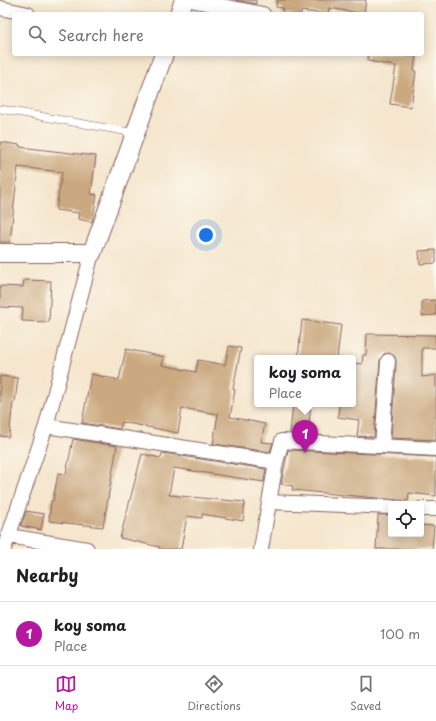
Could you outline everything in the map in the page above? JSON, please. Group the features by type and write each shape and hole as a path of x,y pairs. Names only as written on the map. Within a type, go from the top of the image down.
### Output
{"street":[{"path":"180,12 184,0"},
{"path":"190,0 252,12"},
{"path":"0,8 19,12"},
{"path":"4,549 46,426 92,254 163,56"},
{"path":"0,253 92,254"},
{"path":"382,446 388,361"},
{"path":"46,426 276,462"},
{"path":"261,549 280,441 436,449"},
{"path":"270,502 388,507"},
{"path":"424,509 436,509"},
{"path":"9,536 87,549"}],"lane":[{"path":"0,109 135,133"}],"building":[{"path":"235,0 256,0 256,4"},
{"path":"277,0 366,0 364,12 352,12 329,8 328,12 282,12 283,8 276,7"},
{"path":"368,56 416,56 414,71 416,71 411,107 390,104 396,66 368,61"},
{"path":"0,142 20,145 20,147 96,156 91,194 97,195 92,222 78,219 79,213 56,210 62,172 18,167 10,242 0,242"},
{"path":"436,250 436,263 420,264 419,251"},
{"path":"24,280 51,281 49,322 22,321 23,308 0,307 0,286 23,287"},
{"path":"436,300 436,315 422,316 422,301"},
{"path":"302,320 341,325 337,355 298,355"},
{"path":"367,334 435,335 436,348 422,348 422,377 436,375 436,440 391,438 396,362 395,357 389,353 384,354 380,360 374,437 357,436 359,420 338,417 339,407 356,407 356,363 362,364 363,355 366,355"},
{"path":"229,346 241,348 233,389 235,390 230,417 265,424 261,442 273,443 270,452 213,444 218,414 182,408 178,433 122,422 120,429 82,423 91,374 119,380 126,349 164,357 162,365 196,372 198,360 225,365"},
{"path":"0,376 18,378 15,402 13,402 9,437 0,436"},
{"path":"293,407 311,407 308,434 290,433"},
{"path":"73,439 117,446 103,527 49,521 51,501 53,501 58,473 66,474"},
{"path":"288,450 436,457 436,496 409,493 408,501 292,490 293,486 281,484"},
{"path":"162,453 266,469 264,482 174,468 169,495 245,502 243,521 202,514 202,518 187,516 181,549 159,549 160,547 120,538 142,454 161,458"},
{"path":"26,511 44,514 41,530 21,526"},
{"path":"378,515 388,515 388,537 424,537 424,525 434,526 432,549 376,549"}],"place":[{"name":"koy soma","path":"305,453"}]}
